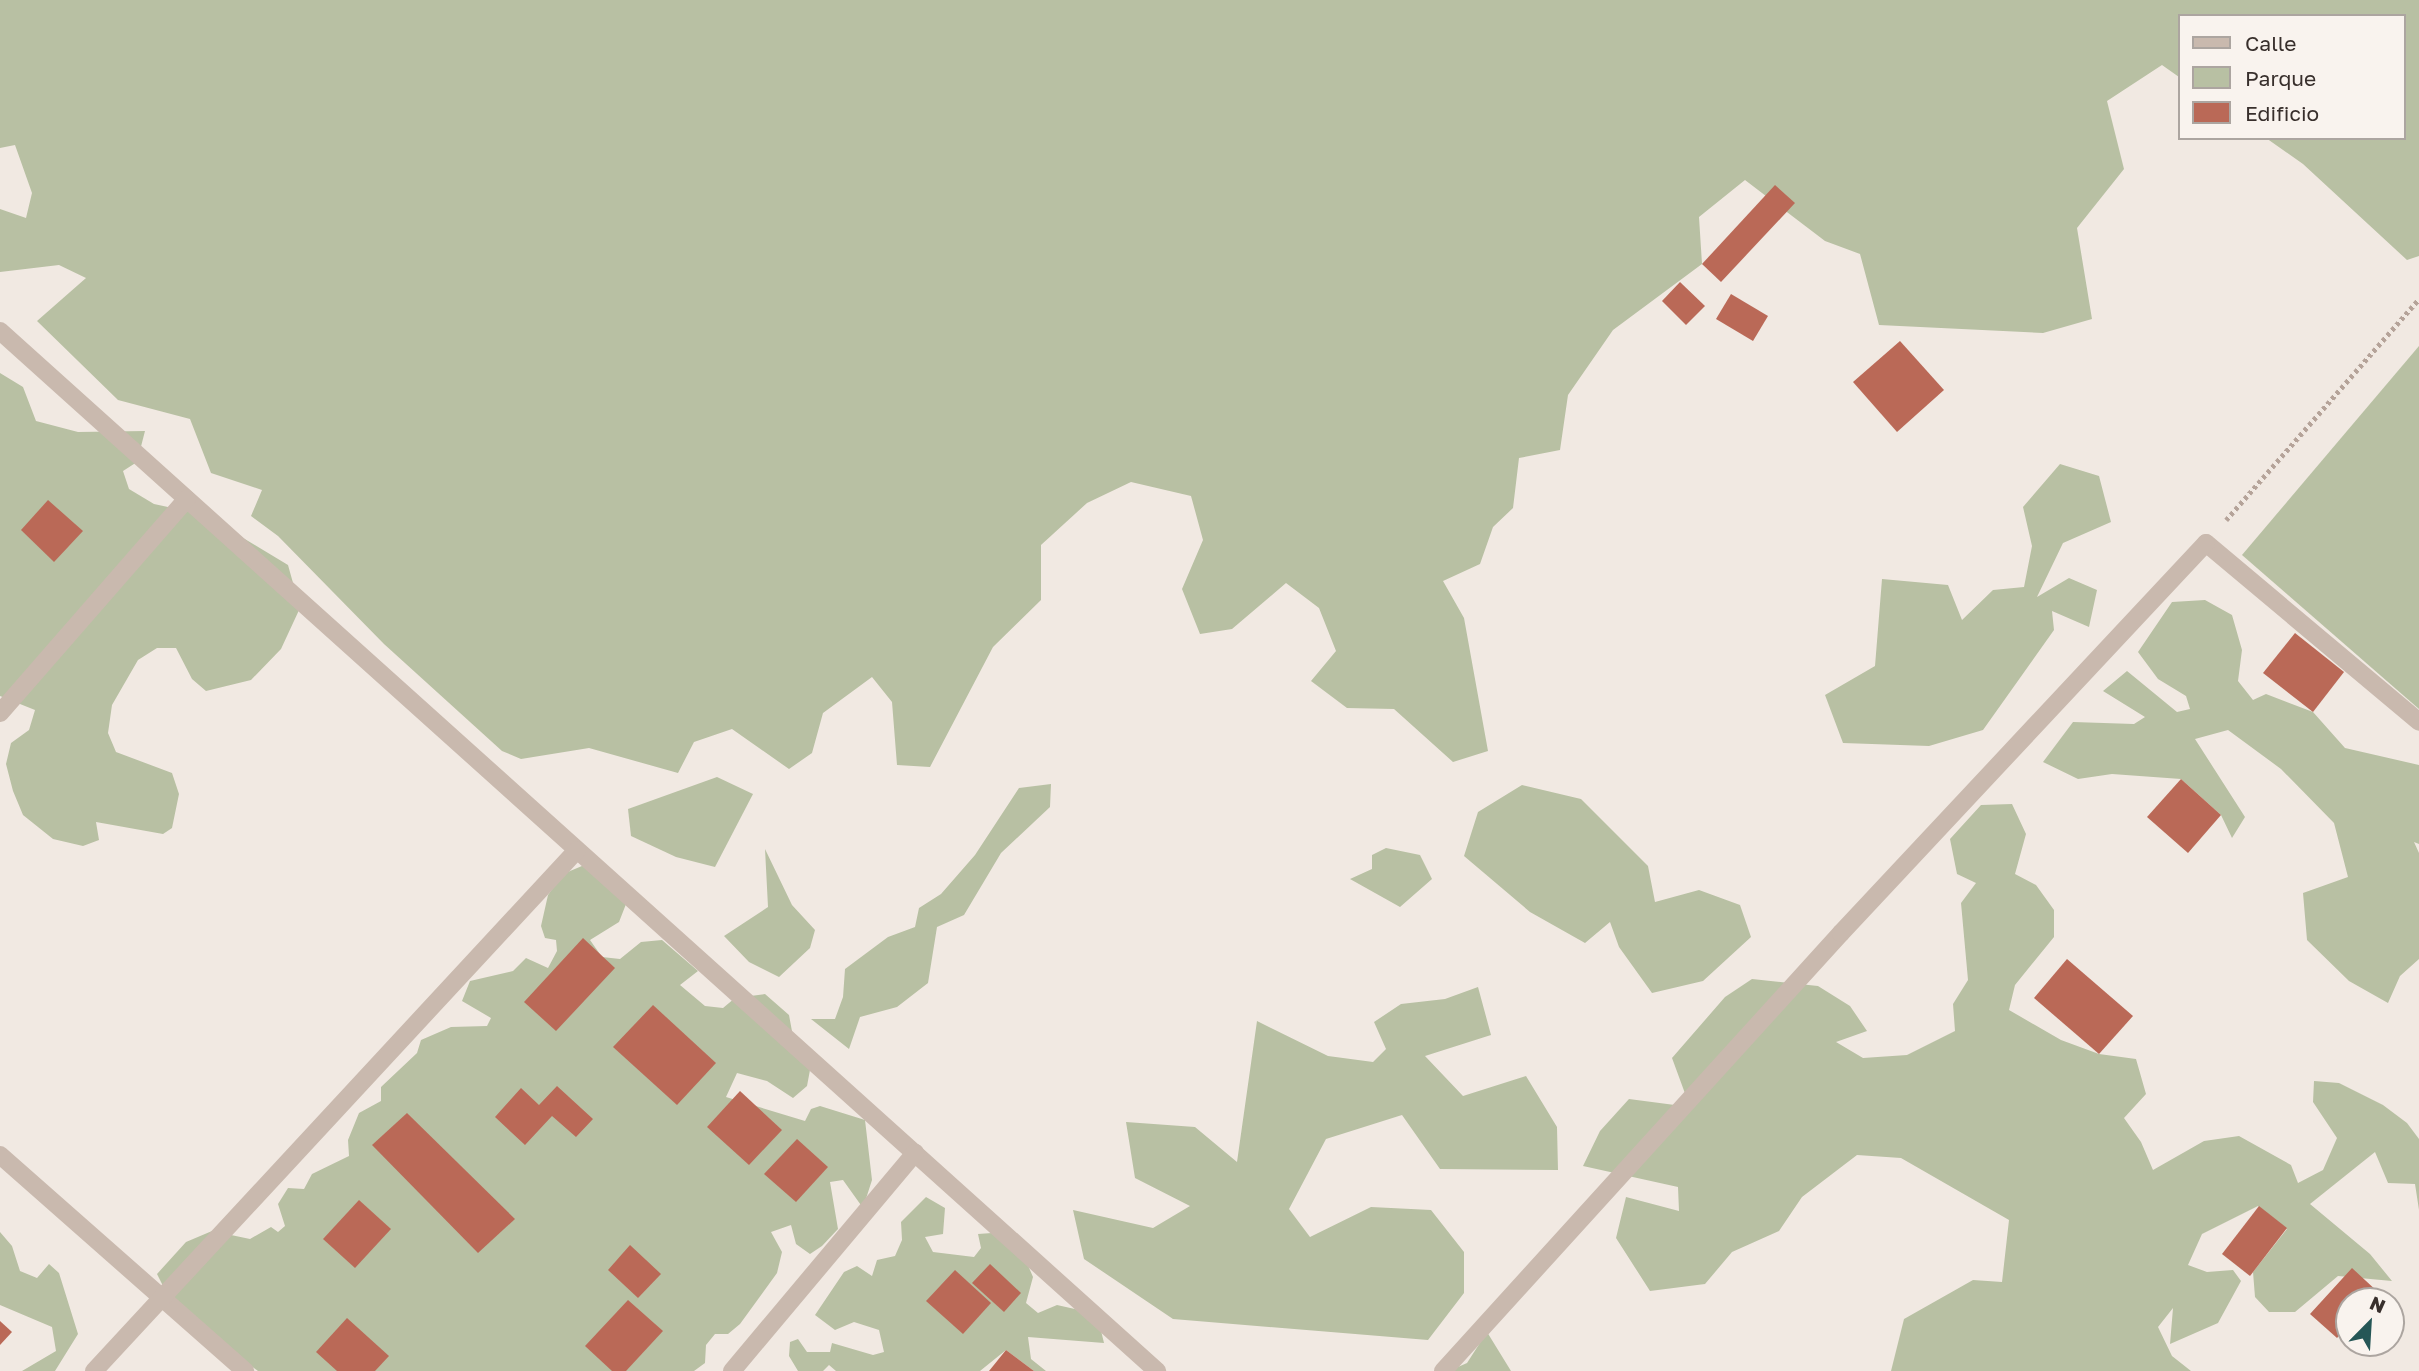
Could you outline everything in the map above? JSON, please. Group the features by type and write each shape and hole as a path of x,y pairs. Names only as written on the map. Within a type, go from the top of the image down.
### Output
{"street":[{"path":"0,331 1157,1371"},
{"path":"0,713 187,499"},
{"path":"1443,1371 1841,933 2206,543 2419,722"},
{"path":"94,1371 577,850"},
{"path":"732,1371 915,1153"},
{"path":"0,1155 245,1371"}],"path":[{"path":"2206,543 2419,299"}],"green space":[{"path":"0,0 2419,0 2419,256 2407,260 2303,164 2269,140 2405,140 2405,14 2178,14 2178,76 2162,65 2107,101 2124,169 2077,228 2092,319 2043,333 1879,325 1860,254 1825,241 1745,180 1699,217 1702,264 1613,330 1568,395 1560,450 1519,458 1513,508 1493,527 1480,564 1443,581 1464,618 1488,751 1453,762 1394,709 1347,708 1311,681 1336,651 1319,608 1286,583 1232,629 1200,634 1182,589 1203,540 1191,496 1131,482 1087,503 1041,545 1041,600 993,647 930,767 897,765 892,702 872,677 823,713 812,753 789,769 732,729 694,742 678,773 589,748 521,759 502,751 384,644 278,536 251,516 262,490 211,473 190,419 118,400 37,321 86,278 59,265 0,272 0,209 26,218 32,193 15,145 0,148"},
{"path":"2419,346 2419,709 2242,555"},
{"path":"0,373 23,387 36,421 78,432 145,431 137,462 123,471 129,489 154,504 205,515 288,565 300,608 281,649 251,680 206,691 192,679 176,648 157,648 138,660 112,705 108,733 116,752 172,773 179,794 172,828 163,834 96,822 99,840 83,846 53,839 23,815 13,791 6,764 11,743 29,730 35,710 0,696"},
{"path":"2060,464 2099,476 2111,522 2063,543 2037,597 2069,578 2097,590 2089,627 2052,611 2054,630 1983,730 1929,746 1843,743 1825,695 1875,666 1882,579 1948,585 1962,620 1993,590 2024,587 2032,546 2023,507"},
{"path":"2205,600 2232,615 2242,650 2238,681 2253,700 2266,694 2313,712 2345,748 2419,765 2419,844 2414,842 2419,853 2419,959 2400,976 2388,1003 2349,981 2307,940 2303,893 2348,877 2334,823 2281,769 2228,730 2195,739 2245,817 2232,838 2221,815 2181,779 2112,774 2078,779 2043,762 2073,722 2134,724 2145,717 2103,691 2127,671 2177,712 2190,709 2186,696 2158,679 2138,652 2172,602"},
{"path":"717,777 753,794 715,867 676,857 631,836 628,809"},
{"path":"1051,784 1050,807 1001,853 964,915 937,927 928,983 897,1007 860,1017 849,1049 811,1019 835,1019 843,997 845,969 888,937 915,927 919,908 941,894 975,855 1019,788"},
{"path":"1522,785 1581,799 1648,866 1655,902 1699,890 1740,905 1751,937 1703,981 1652,993 1619,947 1610,922 1585,943 1530,912 1464,856 1478,812"},
{"path":"2012,804 2026,834 2015,874 2036,885 2054,910 2054,937 2015,985 2009,1010 2061,1040 2099,1054 2136,1059 2146,1094 2124,1118 2141,1142 2153,1170 2204,1141 2239,1136 2291,1165 2298,1183 2323,1170 2337,1138 2313,1102 2314,1081 2339,1083 2383,1105 2407,1123 2419,1139 2419,1210 2415,1184 2388,1183 2375,1152 2310,1204 2370,1254 2392,1281 2338,1276 2295,1312 2269,1312 2255,1297 2253,1272 2287,1229 2258,1206 2202,1234 2188,1265 2207,1272 2233,1270 2241,1281 2218,1323 2170,1344 2173,1308 2158,1327 2172,1356 2191,1371 1891,1371 1904,1319 1973,1280 2002,1282 2009,1220 1901,1158 1857,1155 1802,1197 1779,1231 1732,1252 1705,1284 1650,1291 1616,1238 1626,1197 1679,1211 1678,1187 1583,1166 1600,1131 1629,1099 1690,1107 1672,1058 1725,997 1752,979 1818,986 1850,1006 1867,1031 1836,1042 1863,1058 1907,1055 1955,1031 1953,1004 1968,980 1961,903 1976,883 1957,874 1950,839 1981,805"},
{"path":"1386,848 1420,855 1432,879 1400,907 1350,879 1372,869 1372,855"},
{"path":"765,849 792,905 815,930 810,948 779,977 749,962 724,936 768,907"},
{"path":"589,863 628,899 619,922 590,940 602,957 620,959 641,942 662,940 698,971 680,985 705,1006 723,1008 735,998 765,994 789,1015 794,1042 810,1070 807,1086 793,1098 767,1081 737,1073 726,1097 805,1121 811,1109 820,1106 865,1120 872,1180 863,1208 843,1180 830,1182 838,1229 822,1246 810,1254 796,1244 791,1225 771,1232 782,1252 777,1273 740,1324 728,1334 715,1334 706,1345 705,1363 694,1371 258,1371 175,1310 157,1274 186,1242 212,1231 250,1239 271,1227 278,1232 285,1226 278,1204 288,1188 304,1189 312,1174 349,1156 348,1140 359,1113 381,1101 381,1087 417,1053 421,1040 451,1027 487,1026 491,1018 462,1001 470,981 513,971 526,958 548,968 557,951 556,940 545,938 541,926 548,895 563,874"},
{"path":"1478,987 1491,1035 1425,1056 1463,1096 1526,1076 1557,1127 1558,1170 1440,1169 1402,1115 1326,1139 1289,1209 1310,1237 1371,1207 1431,1210 1464,1252 1464,1293 1428,1340 1173,1319 1084,1259 1073,1210 1153,1228 1190,1206 1135,1178 1126,1122 1195,1127 1237,1162 1257,1021 1328,1056 1373,1062 1386,1049 1374,1022 1401,1004 1445,999"},
{"path":"926,1197 945,1208 943,1234 925,1237 933,1252 974,1257 981,1248 978,1234 992,1233 1027,1263 1033,1277 1026,1303 1038,1313 1057,1305 1097,1314 1104,1343 1028,1337 1031,1359 1046,1371 1034,1371 1006,1350 980,1371 836,1371 829,1365 823,1371 798,1371 789,1356 790,1342 798,1339 807,1352 830,1352 832,1343 873,1355 884,1352 879,1330 854,1322 835,1330 815,1315 844,1272 857,1266 872,1276 877,1260 895,1256 902,1240 901,1222"},
{"path":"0,1232 12,1246 20,1271 37,1278 49,1264 59,1273 78,1334 55,1371 22,1371 56,1351 52,1327 0,1305"},
{"path":"1487,1332 1511,1371 1449,1371 1467,1363"}],"building":[{"path":"1775,185 1795,203 1721,282 1702,264"},
{"path":"1680,282 1705,306 1686,325 1662,301"},
{"path":"1731,294 1768,316 1753,341 1716,319"},
{"path":"1900,341 1944,390 1897,432 1853,382"},
{"path":"48,500 83,531 54,562 21,530"},
{"path":"2295,633 2344,672 2313,712 2263,673"},
{"path":"2181,779 2221,815 2188,853 2147,817"},
{"path":"583,938 615,968 556,1031 524,1002"},
{"path":"2067,959 2133,1016 2099,1054 2034,998"},
{"path":"653,1005 716,1063 677,1105 613,1047"},
{"path":"557,1086 593,1119 576,1137 552,1116 525,1145 495,1117 521,1088 539,1105"},
{"path":"740,1091 782,1130 749,1165 707,1127"},
{"path":"407,1113 515,1219 478,1253 372,1145"},
{"path":"797,1139 828,1167 796,1202 764,1174"},
{"path":"359,1200 391,1229 355,1268 323,1239"},
{"path":"2259,1206 2287,1228 2250,1276 2222,1254"},
{"path":"630,1245 661,1274 638,1298 608,1270"},
{"path":"990,1264 1021,1293 1004,1312 972,1283"},
{"path":"2352,1268 2373,1287 2335,1287 2335,1336 2310,1314"},
{"path":"955,1270 991,1303 963,1334 926,1301"},
{"path":"628,1300 663,1331 626,1371 612,1371 585,1346"},
{"path":"347,1318 389,1356 375,1371 337,1371 316,1352"},
{"path":"0,1321 12,1332 0,1345"},
{"path":"1006,1350 1034,1371 989,1371"}]}
